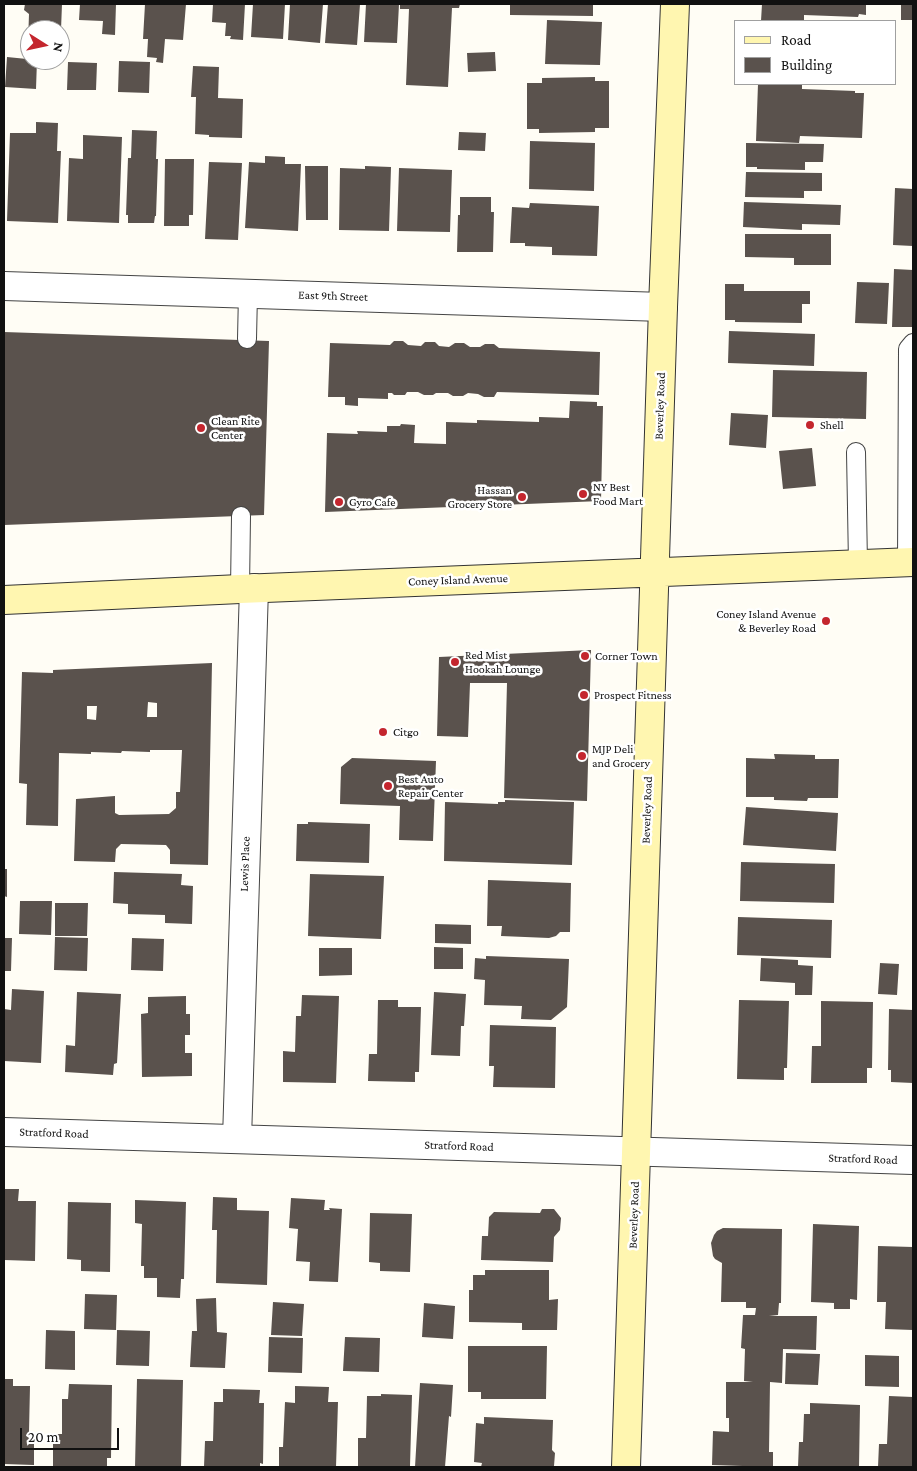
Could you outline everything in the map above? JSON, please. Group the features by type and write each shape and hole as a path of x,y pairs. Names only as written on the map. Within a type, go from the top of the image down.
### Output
{"street":[{"name":"Beverley Road","path":"626,1467 663,306 675,4"},
{"name":"East 9th Street","path":"4,286 663,306"},
{"name":"Coney Island Avenue","path":"4,600 247,588 910,562"},
{"name":"Lewis Place","path":"237,1139 247,588"},
{"name":"Stratford Road","path":"4,1132 913,1160"}],"lane":[{"path":"247,339 248,294"},
{"path":"910,562 908,349 913,343"},
{"path":"856,452 858,564"},
{"path":"242,516 247,588"}],"building":[{"path":"25,4 62,4 61,20 29,20 29,14 24,10"},
{"path":"80,4 116,4 115,35 102,34 103,21 79,20"},
{"path":"145,4 186,4 183,40 165,39 163,63 156,62 157,58 147,57 148,39 143,39"},
{"path":"213,4 245,4 243,40 230,39 231,36 225,36 226,23 212,22"},
{"path":"253,4 285,4 283,39 251,37"},
{"path":"290,4 323,4 320,43 288,40"},
{"path":"328,4 360,4 357,45 325,43"},
{"path":"366,4 399,4 397,43 364,42"},
{"path":"400,4 460,4 459,8 452,8 448,87 406,85 409,9 400,9"},
{"path":"510,4 593,4 593,16 510,15"},
{"path":"762,4 866,4 866,15 859,14 858,17 804,15 804,20 761,20"},
{"path":"901,4 913,4 913,20 901,20"},
{"path":"547,20 602,22 600,65 545,64"},
{"path":"495,52 496,71 468,72 467,53"},
{"path":"7,57 20,58 20,70 37,70 36,89 5,87"},
{"path":"119,61 150,62 149,93 118,92"},
{"path":"70,62 97,63 96,90 67,90"},
{"path":"193,66 219,67 218,98 243,99 242,138 209,137 209,135 195,134 196,97 191,97"},
{"path":"595,77 595,81 609,81 609,128 595,128 595,132 539,133 539,129 527,129 527,83 542,83 542,78"},
{"path":"758,85 802,85 802,89 864,93 862,138 800,136 799,143 756,141"},
{"path":"36,122 58,123 57,151 61,151 58,223 7,221 10,133 36,133"},
{"path":"132,130 157,131 156,159 158,159 156,216 154,223 128,223 128,215 126,215 128,158 131,158"},
{"path":"459,132 486,133 485,151 458,150"},
{"path":"83,135 122,137 119,223 67,221 69,158 83,159"},
{"path":"530,141 595,143 594,191 529,189"},
{"path":"746,143 824,144 823,162 805,162 805,170 746,167"},
{"path":"265,156 285,157 285,164 301,164 298,231 245,228 249,162 265,163"},
{"path":"165,159 194,159 193,215 189,215 189,226 164,226"},
{"path":"209,162 242,163 238,240 205,239"},
{"path":"305,166 328,166 328,220 306,220"},
{"path":"365,166 391,167 389,231 339,230 340,168 365,169"},
{"path":"399,168 452,170 450,232 397,231"},
{"path":"746,172 822,173 822,191 804,191 804,198 745,197"},
{"path":"895,188 913,189 913,246 893,245"},
{"path":"460,197 491,197 491,212 494,212 493,252 457,252"},
{"path":"744,202 841,205 840,225 802,224 802,230 743,227"},
{"path":"530,203 599,206 597,256 552,255 552,247 525,246 525,243 510,243 512,207 529,208"},
{"path":"745,234 831,234 831,265 794,265 794,258 745,257"},
{"path":"894,269 913,270 913,327 892,327"},
{"path":"857,282 889,283 887,324 855,323"},
{"path":"725,284 744,284 744,291 810,291 810,304 802,304 802,323 735,322 735,320 725,320"},
{"path":"729,331 815,334 814,366 728,363"},
{"path":"4,332 269,341 264,515 4,525"},
{"path":"394,341 403,341 408,345 421,346 425,342 435,342 439,346 449,347 455,343 464,343 470,347 494,344 499,348 600,352 599,395 497,392 494,397 484,397 468,393 463,396 453,396 448,393 424,395 418,392 407,392 405,395 388,393 388,399 358,398 358,406 345,405 345,397 328,397 330,343 390,345"},
{"path":"773,370 867,372 866,419 772,417"},
{"path":"570,401 597,402 597,406 603,406 601,501 325,512 327,433 358,434 357,431 387,432 387,426 415,425 414,443 446,444 446,422 477,423 477,420 539,422 539,417 569,418"},
{"path":"731,413 768,415 766,448 729,445"},
{"path":"812,448 816,486 783,489 779,451"},
{"path":"591,650 587,801 504,798 507,683 470,683 468,737 437,736 439,657"},
{"path":"212,663 208,865 170,864 170,850 166,845 121,844 116,849 115,862 74,861 76,799 115,796 115,813 119,815 169,814 176,808 176,792 180,792 182,750 122,751 121,753 91,752 91,754 59,753 58,826 26,825 27,784 19,783 22,672 53,673 53,670","holes":["148,702 157,703 157,717 147,717","87,706 97,706 96,720 87,719"]},
{"path":"774,754 815,755 815,759 839,759 838,798 808,798 807,801 774,800 774,797 746,797 746,758 775,759"},
{"name":"Best Auto Repair Center","path":"352,758 436,761 433,841 399,840 400,806 340,804 341,767"},
{"path":"505,800 574,802 572,865 444,861 445,802 498,804 498,802 505,802"},
{"path":"746,807 838,813 836,851 743,845"},
{"path":"308,822 370,824 369,863 296,861 297,824 308,824"},
{"path":"741,862 835,864 834,903 740,901"},
{"path":"4,869 7,869 7,897 4,896"},
{"path":"114,872 182,874 181,885 193,886 192,924 165,923 165,915 128,914 128,904 113,903"},
{"path":"310,874 384,876 381,939 308,936"},
{"path":"488,880 571,883 570,932 560,932 556,936 549,938 501,936 502,926 487,926"},
{"path":"20,901 52,901 51,935 19,934"},
{"path":"55,903 88,903 87,936 55,936"},
{"path":"738,917 832,920 831,958 737,955"},
{"path":"435,924 471,925 471,944 435,943"},
{"path":"55,937 88,938 87,971 54,970"},
{"path":"4,938 12,938 11,971 4,971"},
{"path":"132,938 164,939 163,971 131,970"},
{"path":"434,947 463,948 463,969 434,969"},
{"path":"319,948 352,948 352,975 319,976"},
{"path":"486,956 569,959 567,1007 551,1020 521,1019 522,1006 484,1005 485,980 474,979 475,958 486,959"},
{"path":"761,958 798,960 798,965 813,966 812,995 795,995 795,983 760,981"},
{"path":"880,963 899,964 897,995 878,994"},
{"path":"12,989 44,991 41,1063 4,1061 4,1009 11,1010"},
{"path":"77,992 121,994 117,1063 114,1064 113,1075 65,1072 66,1045 75,1046"},
{"path":"434,992 466,994 464,1026 461,1026 460,1056 431,1055"},
{"path":"302,995 339,996 336,1083 283,1082 283,1051 295,1052 296,1016 301,1016"},
{"path":"186,996 186,1014 190,1014 190,1035 185,1035 185,1053 192,1053 192,1076 142,1077 141,1014 148,1013 148,997"},
{"path":"378,1000 398,1000 398,1007 421,1007 419,1072 415,1072 415,1082 368,1081 369,1054 377,1054"},
{"path":"739,1000 789,1001 787,1068 784,1068 784,1080 737,1079"},
{"path":"821,1001 873,1002 872,1068 867,1068 867,1083 811,1083 812,1046 821,1046"},
{"path":"889,1009 913,1010 913,1083 891,1082 891,1070 888,1070"},
{"path":"490,1025 556,1027 555,1088 493,1087 494,1066 489,1066"},
{"path":"4,1189 19,1189 18,1201 36,1201 35,1261 4,1260"},
{"path":"213,1197 237,1198 237,1210 269,1211 267,1285 216,1283 217,1230 212,1230"},
{"path":"291,1198 325,1200 324,1210 330,1210 329,1208 342,1209 338,1282 309,1281 310,1262 296,1261 298,1229 289,1228"},
{"path":"135,1200 186,1202 184,1279 181,1279 180,1298 157,1297 157,1278 144,1278 144,1266 141,1266 142,1224 135,1223"},
{"path":"68,1202 111,1203 110,1272 81,1271 81,1260 67,1259"},
{"path":"542,1209 554,1209 561,1218 560,1230 554,1237 553,1262 481,1260 482,1236 488,1236 489,1217 494,1212 540,1213"},
{"path":"370,1213 412,1214 410,1272 380,1271 380,1263 369,1262"},
{"path":"813,1224 859,1226 857,1300 850,1299 850,1309 834,1309 834,1303 811,1302"},
{"path":"723,1228 782,1229 781,1303 779,1303 778,1315 769,1316 817,1316 816,1350 783,1349 782,1383 770,1382 769,1452 773,1452 773,1467 712,1465 713,1431 729,1432 729,1418 726,1418 726,1382 753,1382 744,1381 745,1349 741,1348 743,1315 755,1315 756,1308 746,1308 746,1302 721,1302 722,1263 713,1256 711,1243 717,1231"},
{"path":"878,1246 913,1247 913,1330 885,1329 886,1302 877,1302"},
{"path":"485,1270 549,1270 549,1300 558,1299 557,1330 522,1330 522,1323 469,1322 469,1290 473,1290 473,1275 485,1275"},
{"path":"85,1294 117,1295 116,1330 84,1329"},
{"path":"216,1298 217,1332 227,1333 225,1368 190,1367 192,1331 197,1331 196,1299"},
{"path":"273,1302 304,1304 302,1336 271,1335"},
{"path":"424,1303 455,1306 453,1339 422,1337"},
{"path":"46,1330 75,1331 75,1370 45,1369"},
{"path":"117,1330 150,1331 149,1366 116,1365"},
{"path":"269,1337 303,1338 302,1373 268,1372"},
{"path":"345,1337 380,1338 379,1372 343,1371"},
{"path":"468,1346 547,1346 546,1399 481,1399 481,1392 468,1392"},
{"path":"786,1353 820,1354 818,1385 785,1384"},
{"path":"865,1355 899,1356 899,1387 865,1386"},
{"path":"4,1379 13,1379 13,1386 30,1386 29,1432 34,1432 34,1465 4,1464"},
{"path":"137,1379 183,1380 181,1467 135,1467"},
{"path":"420,1383 453,1385 445,1467 415,1467"},
{"path":"69,1384 112,1385 111,1458 107,1458 107,1467 53,1467 53,1434 62,1434 62,1399 68,1399"},
{"path":"295,1386 329,1387 328,1402 338,1402 336,1467 279,1467 279,1447 283,1447 285,1402 295,1403"},
{"path":"223,1389 260,1390 259,1403 264,1403 263,1464 260,1463 260,1467 204,1467 205,1441 213,1441 214,1402 223,1402"},
{"path":"381,1394 412,1395 410,1466 408,1467 358,1467 358,1438 366,1438 367,1396 381,1396"},
{"path":"889,1396 913,1397 913,1467 878,1467 879,1444 887,1444"},
{"path":"810,1403 860,1405 859,1467 798,1467 799,1442 803,1442 804,1414 810,1414"},
{"path":"484,1417 553,1420 552,1450 555,1453 554,1466 481,1467 482,1463 474,1462 476,1423 484,1424"}],"place":[{"name":"Shell","path":"810,425"},
{"name":"Clean Rite Center","path":"201,428"},
{"name":"NY Best Food Mart","path":"583,494"},
{"name":"Hassan Grocery Store","path":"522,497"},
{"name":"Gyro Cafe","path":"339,502"},
{"name":"Coney Island Avenue & Beverley Road","path":"826,621"},
{"name":"Corner Town","path":"585,656"},
{"name":"Red Mist Hookah Lounge","path":"455,662"},
{"name":"Prospect Fitness","path":"584,695"},
{"name":"Citgo","path":"383,732"},
{"name":"MJP Deli and Grocery","path":"582,756"},
{"name":"Best Auto Repair Center","path":"388,786"}]}
